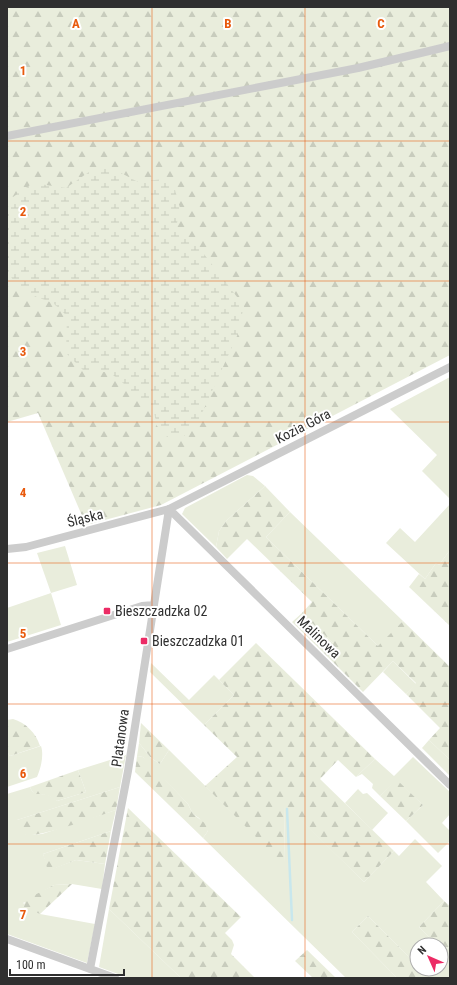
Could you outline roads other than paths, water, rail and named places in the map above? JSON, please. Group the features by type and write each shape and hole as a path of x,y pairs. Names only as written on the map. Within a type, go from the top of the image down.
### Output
{"street":[{"path":"7,136 358,68 450,46"},
{"name":"Kozia Góra","path":"169,509 450,367"},
{"name":"Śląska","path":"7,549 26,547 169,509"},
{"name":"Platanowa","path":"90,969 128,771 169,509"},
{"name":"Malinowa","path":"169,509 450,785"},
{"path":"7,649 142,606 154,605"},
{"path":"7,939 115,978"}],"waterway":[{"path":"287,809 292,920"}],"place":[{"name":"Bieszczadzka 02","path":"107,611"},
{"name":"Bieszczadzka 01","path":"144,641"}]}
